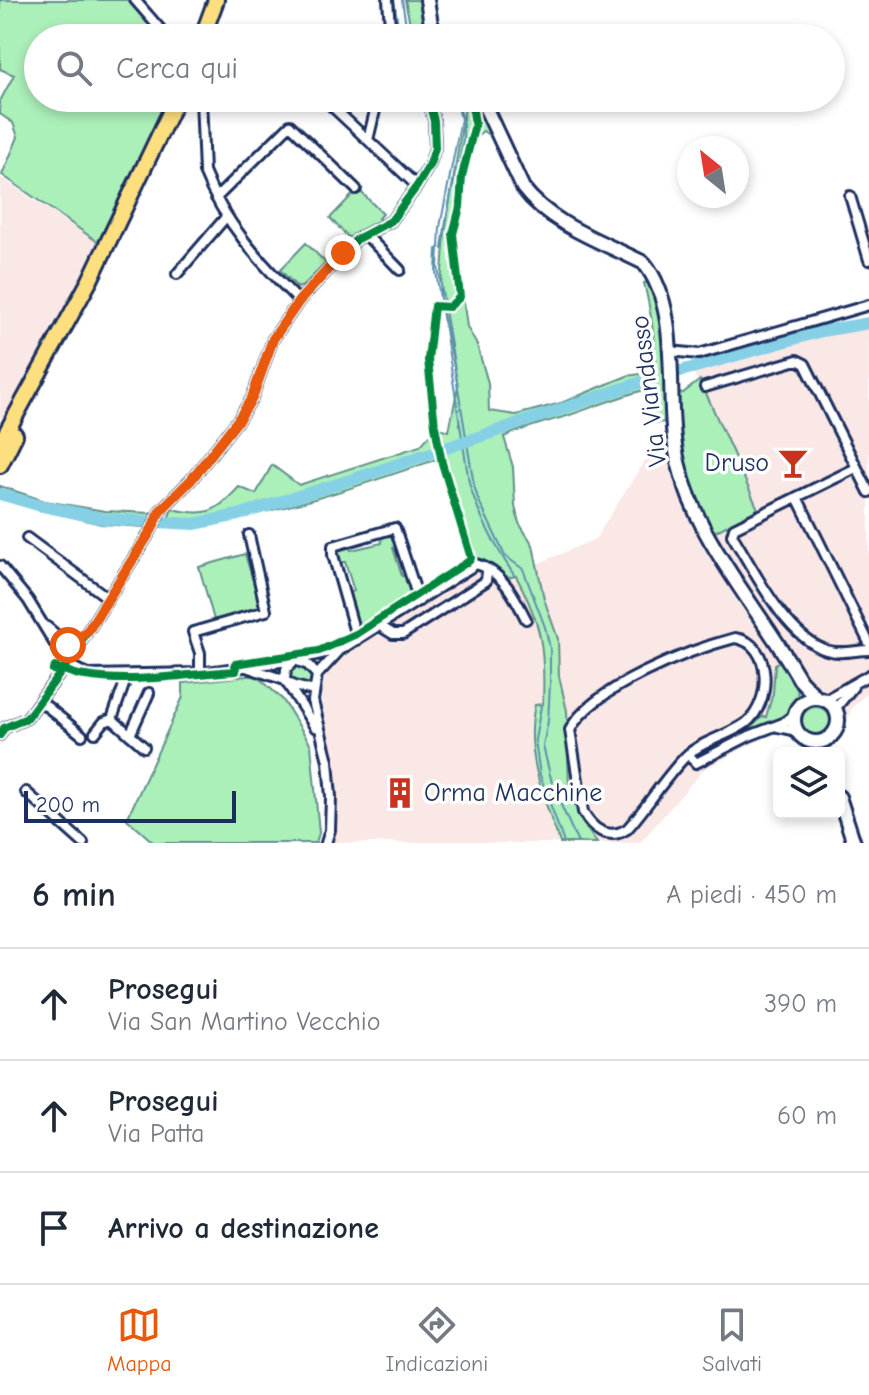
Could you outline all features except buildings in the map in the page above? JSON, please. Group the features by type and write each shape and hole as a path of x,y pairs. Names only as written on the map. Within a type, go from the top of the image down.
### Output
{"highway":[{"path":"207,24 216,0"},
{"path":"0,465 170,112"},
{"path":"0,444 90,280"}],"street":[{"path":"135,0 156,24"},
{"path":"388,0 390,24"},
{"path":"427,0 431,24"},
{"path":"202,112 204,172 216,198 226,217 271,273 299,301"},
{"path":"338,112 417,186"},
{"path":"368,140 375,112"},
{"path":"1,728 27,718 67,664 152,529 160,511 191,480 238,420 252,398 273,339 299,301 357,239 391,221 417,186 433,156 436,137 431,112"},
{"name":"Via Viandasso","path":"488,112 529,197 552,215 644,263 653,275 670,351 675,450 693,511 800,680 826,702"},
{"path":"216,198 290,125 356,189"},
{"path":"850,196 869,260"},
{"path":"177,274 226,217"},
{"path":"366,235 400,270"},
{"path":"670,351 699,354 869,305"},
{"path":"705,387 797,360 805,364 869,492"},
{"path":"856,468 734,528 732,535 791,627 807,641 827,650 849,653 869,650"},
{"path":"797,497 869,643"},
{"path":"357,640 333,546 395,528 419,601"},
{"path":"200,673 200,653 193,632 266,611 249,535"},
{"path":"27,538 108,598"},
{"path":"320,739 313,701 317,675 340,650 472,566 480,565 504,582 526,619"},
{"path":"0,566 45,626 67,664 88,675 200,673 295,660 340,650"},
{"path":"380,626 393,634 403,634 486,581 487,570"},
{"path":"45,626 68,645 89,629"},
{"path":"745,639 763,665 765,682 761,700 747,722 688,754 627,829 619,834 608,834 589,823 583,812 570,730 576,719 599,697 665,664 723,641 745,639"},
{"path":"295,660 308,665 317,675"},
{"path":"295,660 286,669 285,680 304,706 328,761 331,797 330,830 326,843"},
{"path":"244,667 314,691"},
{"path":"112,719 125,675"},
{"path":"688,754 696,763 732,743 789,720 798,709 826,702 869,675"},
{"name":"Via Viandasso","path":"798,709 800,680"},
{"path":"130,735 149,693"},
{"path":"40,701 82,735"},
{"path":"810,741 827,739 836,729 838,715 826,702"},
{"path":"797,731 798,709"},
{"path":"95,733 104,722 112,719"},
{"path":"112,719 144,747"},
{"path":"773,726 797,731 816,747"},
{"path":"827,739 828,747"},
{"path":"26,792 83,843"},
{"path":"845,815 854,843"}],"shaded area":[{"path":"2,178 98,243 8,422 0,417"},
{"path":"869,323 869,691 851,709 846,727 836,744 813,747 778,730 703,770 640,843 597,843 584,825 569,790 567,711 559,676 558,639 544,599 537,564 595,539 674,415 713,534 758,511 693,371 813,333"},
{"path":"485,563 515,575 534,611 542,644 543,704 535,705 530,727 536,771 560,843 333,843 336,767 323,719 321,685 344,654"}],"green space":[{"path":"0,0 129,0 149,24 24,24 24,112 161,112 98,242 2,175 18,137 13,123 0,114 0,101 14,75 0,69"},
{"path":"405,0 426,0 437,24 410,24"},
{"path":"464,112 489,112 495,133 490,136 483,131 478,135 462,186 457,221 467,327 477,345 488,383 489,411 516,415 561,403 627,376 655,372 655,349 644,283 650,281 663,330 666,422 655,423 652,392 648,389 504,437 513,467 519,523 533,545 544,599 558,639 559,676 567,711 569,790 584,825 597,843 560,843 537,775 532,740 535,705 543,704 542,652 536,623 516,576 507,578 473,555 438,459 269,511 165,526 172,509 194,513 210,511 239,487 256,494 272,465 299,485 420,446 434,426 449,431 458,386 440,299 445,232"},
{"path":"358,189 383,214 378,218 381,221 349,238 330,218"},
{"path":"306,243 326,263 298,288 280,270"},
{"path":"700,380 758,509 709,535 678,457 673,395 683,393"},
{"path":"0,486 45,501 105,511 151,513 144,527 101,524 0,499"},
{"path":"394,532 398,546 393,548 402,576 407,575 412,594 358,626 349,593 354,591 345,562 340,562 337,552 348,545 351,550 382,543 381,536"},
{"path":"245,554 261,608 214,620 199,567"},
{"path":"785,658 798,693 792,716 746,732 763,716 766,717 773,693 775,664"},
{"path":"297,664 305,666 312,673 309,685 288,679 290,669"},
{"path":"256,675 283,700 311,745 319,833 316,843 154,843 127,819 183,697 183,683"},
{"path":"816,707 826,711 830,721 826,731 816,735 806,731 802,721 806,711"}],"waterway":[{"path":"394,0 398,24"},
{"path":"402,0 406,24"},
{"path":"459,112 461,119 440,227 438,267 478,499 505,556 523,569 545,627 550,648 550,684 543,746 553,787 578,843"},
{"path":"442,249 463,137 460,112"},
{"path":"437,249 436,272 469,482 488,530 514,575"},
{"path":"681,371 822,331 869,323"},
{"path":"0,494 106,519 194,524 238,515 363,476 648,380"},
{"path":"541,706 535,740 540,775 564,843"}],"cycle path":[{"path":"0,735 4,728 27,718 67,664 152,529 160,511 191,480 238,420 252,398 273,339 299,301 357,239 391,221 417,186 435,148 432,112"},
{"path":"434,306 449,307 460,297 453,234 460,207 462,176 475,124 473,112"},
{"path":"53,670 55,667 78,675 104,678 160,678 236,671 235,664 319,651 356,634 469,561 471,558 442,463 435,426 428,360 434,306"}],"place":[{"name":"Druso","path":"793,463"},
{"name":"Orma Macchine","path":"400,793"}],"route":[{"path":"68,645 89,629 152,529 160,511 191,480 238,420 252,398 273,339 299,301 343,253"}]}
